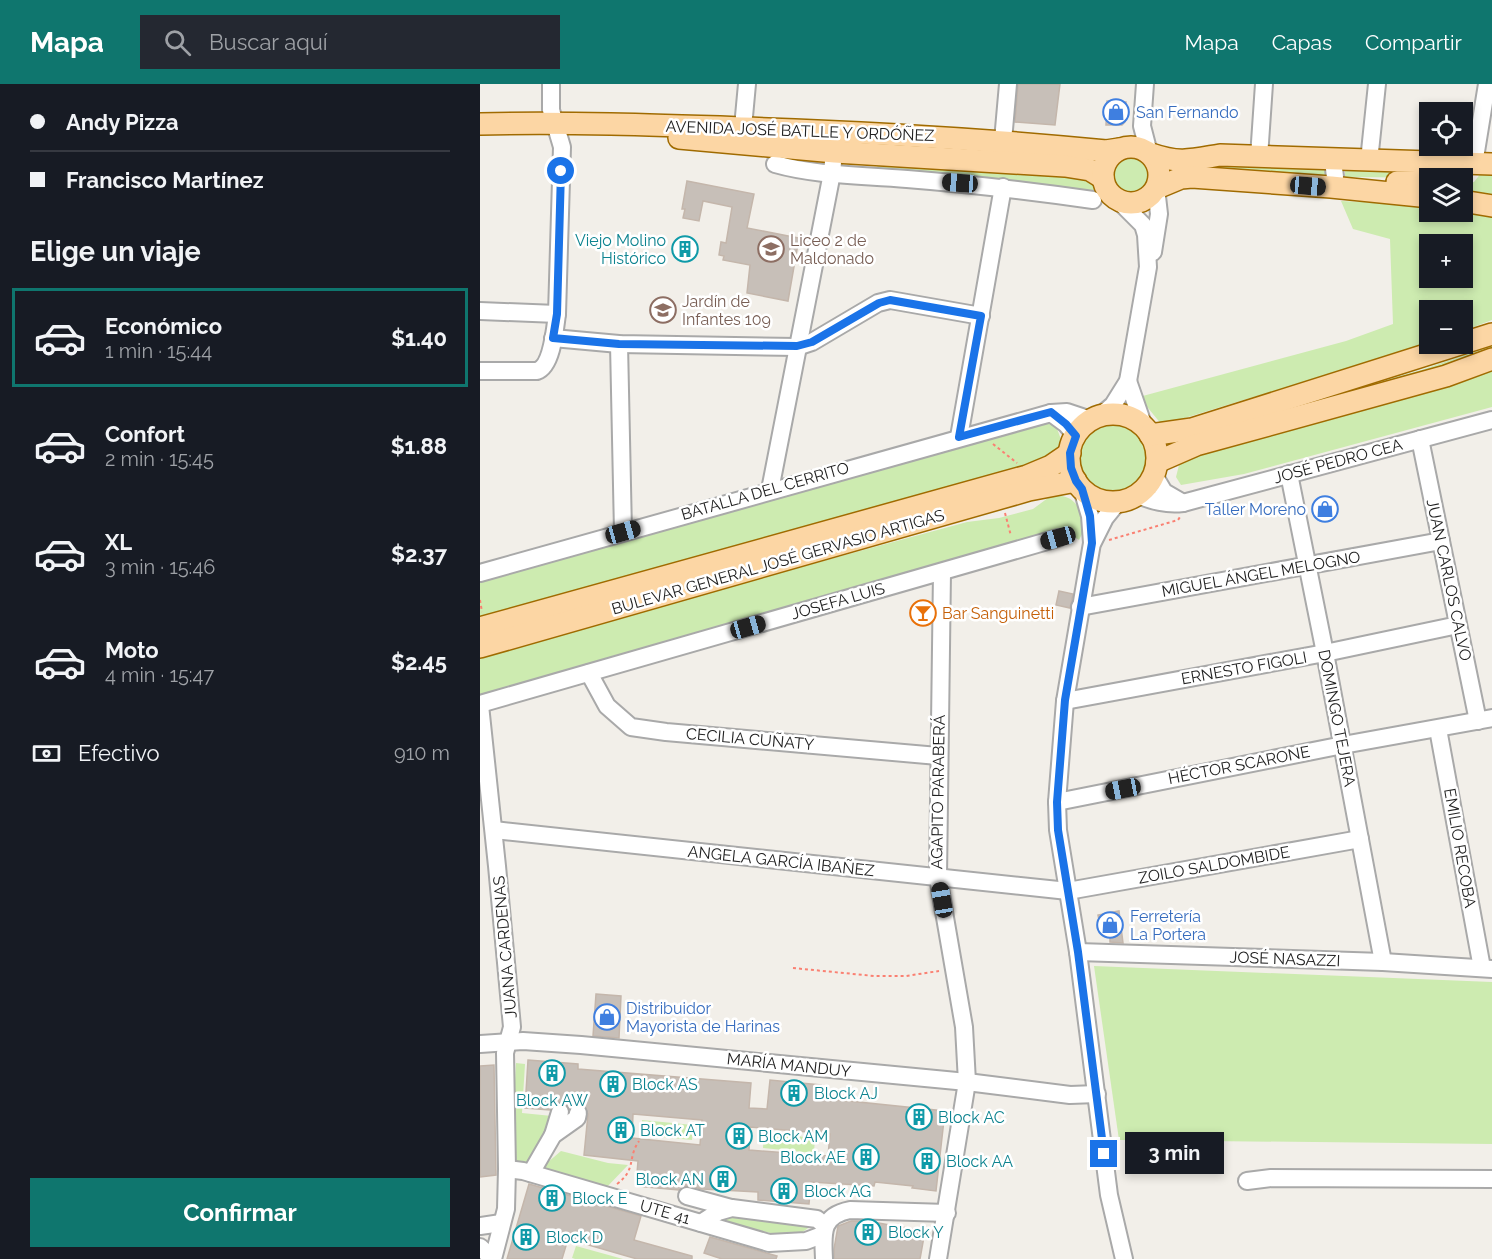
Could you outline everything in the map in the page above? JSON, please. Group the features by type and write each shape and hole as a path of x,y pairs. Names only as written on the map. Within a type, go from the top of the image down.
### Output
{"main road":[{"name":"AVENIDA JOSÉ BATLLE Y ORDÓÑEZ","path":"480,124 682,138 742,136 835,141 1003,141 1106,151 1120,149"},
{"name":"AVENIDA JOSÉ BATLLE Y ORDÓÑEZ","path":"480,137 557,129"},
{"name":"AVENIDA JOSÉ BATLLE Y ORDÓÑEZ","path":"835,141 1001,162 1079,168 1090,170 1103,178"},
{"path":"1150,154 1159,170 1156,188 1151,195 1135,203 1117,199 1106,186 1103,178 1107,161 1120,149 1136,147 1150,154 1178,161 1220,154 1476,169"},
{"path":"1156,188 1181,178 1192,177 1419,196"},
{"path":"1331,187 1349,182 1419,182"},
{"path":"1473,203 1492,206"},
{"path":"1147,431 1192,429 1492,334"},
{"path":"1155,468 1196,445 1446,376 1492,359"},
{"path":"1109,414 1128,417 1147,431 1154,443 1155,468 1147,486 1127,498 1099,499 1079,485 1071,468 1073,444 1096,418 1109,414"},
{"name":"BULEVAR GENERAL JOSÉ GERVASIO ARTIGAS","path":"480,628 1033,474 1051,466 1073,444"},
{"name":"BULEVAR GENERAL JOSÉ GERVASIO ARTIGAS","path":"480,647 1001,498 1053,485 1079,485"}],"street":[{"path":"480,371 537,371 542,369 547,362 553,338 557,314 562,147 551,110 551,84"},
{"path":"742,136 747,84"},
{"path":"1001,162 1008,84"},
{"path":"1145,84 1142,126 1150,154"},
{"path":"1259,157 1264,84"},
{"path":"1369,161 1377,84"},
{"path":"1476,169 1487,84"},
{"path":"1120,149 1136,136 1142,126"},
{"path":"770,490 832,173 835,141"},
{"path":"1331,187 1335,177 1333,160"},
{"path":"775,164 792,169 1002,187 1093,200"},
{"path":"959,437 1002,187"},
{"path":"1148,267 1153,256 1159,214 1156,188"},
{"path":"1051,412 1067,412 1096,418 1113,405 1128,381 1148,267 1143,225 1117,199"},
{"path":"553,338 619,344 797,346 812,342 879,303 890,300 981,316"},
{"path":"480,311 557,314"},
{"path":"619,344 623,532"},
{"path":"1128,381 1147,431"},
{"path":"1051,412 1066,424 1073,444"},
{"name":"BATALLA DEL CERRITO","path":"480,573 1051,412"},
{"name":"JOSÉ PEDRO CEA","path":"1127,498 1171,505 1188,502 1492,420"},
{"name":"JUAN CARLOS CALVO","path":"1420,439 1458,625 1485,719"},
{"path":"1155,468 1164,492 1188,502"},
{"name":"DOMINGO TEJERA","path":"1289,474 1383,962"},
{"path":"1079,485 1090,516 1092,543 1065,700 1057,802 1058,830 1078,952 1109,1195 1124,1259"},
{"path":"1092,543 1105,518 1127,498"},
{"name":"JOSEFA LUIS","path":"480,705 1058,538"},
{"name":"MIGUEL ÁNGEL MELOGNO","path":"1080,608 1441,541"},
{"name":"AGAPITO PARABERÁ","path":"938,1259 967,1082 964,1027 938,877 942,572"},
{"name":"ERNESTO FIGOLI","path":"1065,700 1325,653 1458,625"},
{"name":"CECILIA CUÑATY","path":"589,673 607,706 631,727 938,756"},
{"name":"JUANA CARDENAS","path":"480,705 512,1027 505,1053 506,1209 494,1259"},
{"name":"HÉCTOR SCARONE","path":"1057,802 1485,719"},
{"name":"EMILIO RECOBA","path":"1438,729 1487,968"},
{"name":"ANGELA GARCÍA IBAÑEZ","path":"494,830 1068,891"},
{"name":"ZOILO SALDOMBIDE","path":"1068,891 1360,839"},
{"name":"JOSÉ NASAZZI","path":"1078,952 1383,962 1487,968"},
{"name":"MARÍA MANDUY","path":"480,1044 508,1042 581,1045 967,1082 1070,1095 1097,1094"},
{"path":"531,1173 553,1135 560,1112"},
{"path":"553,1135 577,1118 578,1113"},
{"name":"UTE 41","path":"507,1169 531,1173 769,1243 806,1241 824,1231"},
{"path":"1247,1181 1271,1178 1492,1179"},
{"path":"687,1197 731,1208 817,1219 824,1231 824,1259"},
{"path":"701,1223 718,1212 731,1208"},
{"path":"824,1231 834,1215 850,1210 947,1213"},
{"path":"480,1226 501,1223"},
{"path":"480,1246 494,1259"}],"path":[{"path":"981,431 1002,452 1033,474"},
{"path":"1001,498 1015,550"},
{"path":"1092,543 1178,520 1188,502"},
{"path":"793,968 874,976 906,976 954,968"},
{"path":"603,1194 628,1175 634,1148 639,1141"}],"green space":[{"path":"1130,155 1138,156 1145,161 1150,168 1150,184 1145,191 1138,196 1130,197 1122,196 1115,191 1110,184 1109,176 1110,168 1115,161 1122,156"},
{"path":"877,165 1081,174 1096,186 1098,194 878,169"},
{"path":"1162,165 1329,169 1331,177 1164,179"},
{"path":"1345,170 1419,172 1419,178 1345,177"},
{"path":"1481,173 1492,173 1492,199 1473,196 1474,182"},
{"path":"1341,201 1419,205 1419,222 1473,222 1473,213 1492,213 1492,320 1473,327 1473,300 1419,300 1419,348 1388,360 1162,425 1139,397 1346,341 1393,324 1390,239 1353,229"},
{"path":"1492,346 1492,350 1422,374 1168,447 1165,441 1421,370"},
{"path":"1492,369 1492,407 1244,474 1181,485 1176,477 1179,465 1193,455"},
{"path":"1038,420 1056,426 1062,442 1061,450 1042,460 480,622 480,579"},
{"path":"1113,420 1127,423 1140,431 1148,444 1151,458 1148,472 1140,485 1127,493 1113,496 1099,493 1086,485 1078,472 1075,458 1078,444 1086,431 1099,423"},
{"path":"1052,495 1066,497 1078,507 1086,526 1079,540 1066,532 480,698 480,654 967,522 999,518 1033,509"},
{"path":"1094,966 1492,982 1492,1144 1119,1140"},
{"path":"516,1063 525,1064 522,1113 552,1116 546,1139 529,1167 514,1162 511,1153"},
{"path":"642,1120 693,1125 692,1140 641,1135"},
{"path":"764,1133 815,1138 814,1153 763,1148"},
{"path":"561,1151 608,1163 628,1165 605,1189 540,1169"},
{"path":"726,1212 814,1224 801,1233 779,1235 716,1220"},
{"path":"576,1246 623,1259 575,1259 572,1258"}],"building":[{"path":"1018,84 1060,84 1055,125 1015,122"},
{"name":"San Fernando","path":"1107,101 1126,102 1125,122 1122,125 1106,125"},
{"path":"687,181 754,194 747,228 799,238 788,301 747,293 750,265 723,260 724,256 719,255 721,242 726,243 732,207 703,201 699,221 683,218 685,209 682,209"},
{"path":"1059,591 1073,594 1070,608 1056,605"},
{"name":"Ferretería La Portera","path":"1119,911 1123,943 1110,942 1110,934 1102,935 1098,915"},
{"name":"Distribuidor Mayorista de Harinas","path":"596,994 621,996 619,1038 593,1036"},
{"path":"528,1060 578,1064 578,1069 751,1083 749,1108 767,1109 770,1080 821,1085 820,1098 945,1111 936,1191 875,1182 874,1186 811,1182 809,1204 758,1200 758,1192 702,1189 689,1186 684,1186 679,1190 636,1186 638,1161 584,1155 588,1114 584,1105 575,1103 569,1108 564,1102 558,1102 552,1105 550,1110 525,1108","holes":["633,1114 702,1120 700,1145 632,1138","750,1127 830,1134 828,1156 749,1150"]},
{"path":"494,1065 496,1175 480,1177 480,1066"},
{"path":"529,1184 641,1216 634,1240 692,1256 692,1259 637,1259 568,1239 562,1259 507,1259"},
{"path":"851,1221 867,1221 925,1231 920,1259 834,1259 838,1226"},
{"path":"710,1237 777,1256 776,1259 722,1259 704,1253"}],"place":[{"name":"San Fernando","path":"1116,112"},
{"name":"Viejo Molino Histórico","path":"685,249"},
{"name":"Liceo 2 de Maldonado","path":"771,249"},
{"name":"Jardín de Infantes 109","path":"663,310"},
{"name":"Taller Moreno","path":"1325,509"},
{"name":"Bar Sanguinetti","path":"923,613"},
{"name":"Ferretería La Portera","path":"1110,925"},
{"name":"Distribuidor Mayorista de Harinas","path":"607,1017"},
{"name":"Block AW","path":"552,1073"},
{"name":"Block AS","path":"613,1084"},
{"name":"Block AJ","path":"794,1093"},
{"name":"Block AC","path":"919,1117"},
{"name":"Block AT","path":"621,1130"},
{"name":"Block AM","path":"739,1136"},
{"name":"Block AE","path":"866,1157"},
{"name":"Block AA","path":"927,1161"},
{"name":"Block AN","path":"723,1179"},
{"name":"Block AG","path":"784,1191"},
{"name":"Block E","path":"552,1198"},
{"name":"Block Y","path":"868,1232"},
{"name":"Block D","path":"526,1237"}],"route":[{"path":"561,171 557,314 553,338 619,344 797,346 812,342 879,303 890,300 981,316 959,437 1051,412 1076,436 1070,453 1071,468 1082,489 1090,516 1092,543 1065,700 1059,752 1058,830 1078,952 1104,1154"}]}
